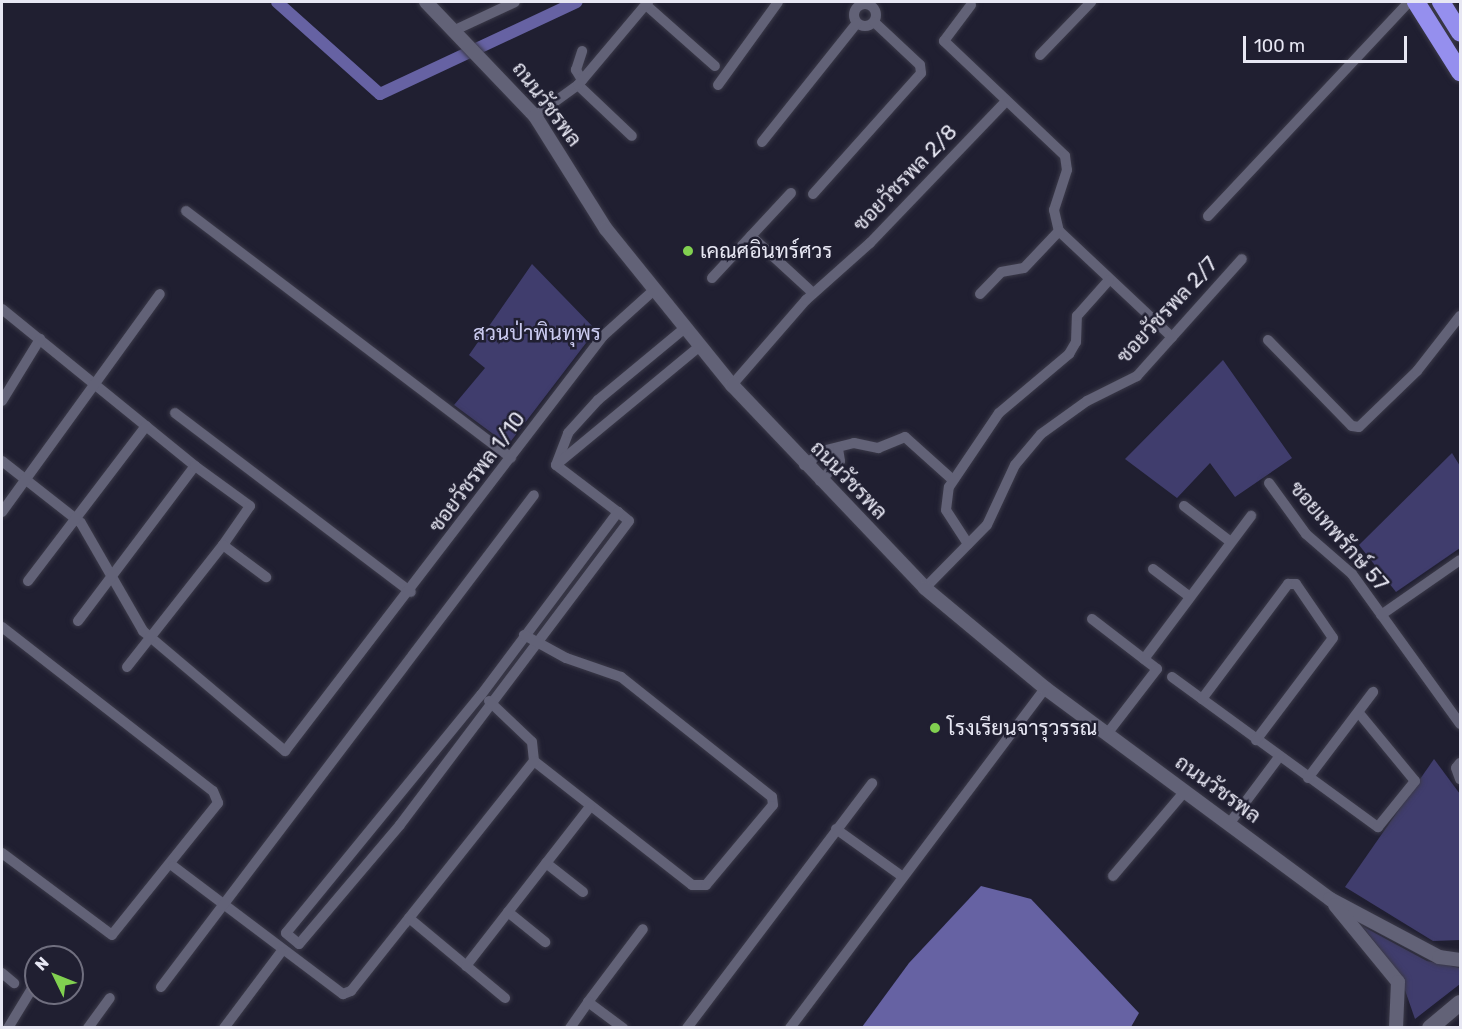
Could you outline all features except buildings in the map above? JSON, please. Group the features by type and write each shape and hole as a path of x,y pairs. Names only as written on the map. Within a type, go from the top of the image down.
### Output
{"highway":[{"path":"1416,2 1461,72"},
{"path":"1443,2 1456,25"}],"main road":[{"path":"1430,1028 1461,1003"}],"street":[{"name":"ถนนวัชรพล","path":"426,2 459,33 535,116 606,229 732,385 804,465 925,588 1045,688 1330,899 1439,957 1461,960"},
{"path":"459,33 515,2"},
{"path":"718,85 778,2"},
{"path":"1040,55 1091,2"},
{"path":"1208,216 1409,2"},
{"path":"535,116 580,82 647,3 715,66"},
{"path":"813,194 921,73 920,64 874,22 872,3 853,4 857,24"},
{"path":"971,5 944,41 1065,156 1067,170 1054,210 1059,231 1172,337"},
{"path":"762,142 857,24 874,22"},
{"path":"582,51 576,70 580,82 632,136"},
{"name":"ซอยวัชรพล 2/8","path":"732,385 813,293 870,243 1006,101"},
{"path":"712,278 791,193"},
{"path":"186,211 511,458"},
{"path":"980,294 1001,272 1024,268 1059,231"},
{"path":"751,236 813,293"},
{"name":"ซอยวัชรพล 2/7","path":"925,588 987,525 1012,471 1041,434 1086,401 1137,376 1242,259"},
{"path":"968,544 946,507 953,480 999,414 1069,354 1076,342 1077,316 1109,280"},
{"name":"ซอยวัชรพล 1/10","path":"150,638 285,752 411,592 603,336 654,290"},
{"path":"2,512 160,294"},
{"path":"2,309 195,466 250,506 223,545 127,667"},
{"path":"1268,340 1352,426 1370,418 1417,371 1461,316"},
{"path":"556,465 568,433 598,400 685,328"},
{"path":"2,401 40,339"},
{"path":"556,465 700,346"},
{"path":"175,413 411,592"},
{"path":"28,581 146,426"},
{"path":"804,465 821,452 860,443 878,448 909,438 953,480"},
{"path":"820,481 840,461 838,448"},
{"path":"2,461 76,518 150,638"},
{"path":"556,465 618,512 629,521 494,704 400,825 299,944 286,933 386,814 481,695 618,512"},
{"path":"78,621 112,579 195,466"},
{"name":"ซอยเทพรักษ์ 57","path":"1269,483 1306,534 1338,558 1461,724"},
{"path":"160,987 534,495"},
{"path":"1184,506 1231,542"},
{"path":"1144,659 1251,516"},
{"path":"223,545 266,577"},
{"name":"ซอยเทพรักษ์ 57","path":"1381,615 1461,560"},
{"path":"1153,569 1190,597"},
{"path":"1202,699 1288,584 1296,584 1333,639 1256,740"},
{"path":"1092,619 1157,669 1107,734"},
{"path":"2,627 217,796 218,803 173,866 112,935 2,853"},
{"path":"524,635 537,646 621,677 774,801 699,887 590,807 534,761"},
{"path":"1172,677 1374,826 1383,825 1415,781 1359,713"},
{"path":"790,1028 1045,688"},
{"path":"1308,778 1373,692"},
{"path":"173,866 281,952 343,994 409,918 534,761 532,742 494,704 481,695"},
{"path":"1229,824 1279,757"},
{"path":"1461,763 1456,768 1461,779"},
{"path":"687,1028 872,783"},
{"path":"1113,876 1185,791"},
{"path":"466,966 590,807"},
{"path":"386,814 400,825"},
{"path":"836,829 903,877"},
{"path":"546,863 583,892"},
{"name":"ถนนวัชรพล","path":"1330,899 1398,982 1396,1028"},
{"path":"508,912 544,942"},
{"path":"409,918 505,998"},
{"path":"570,1028 643,929"},
{"path":"224,1028 281,952"},
{"path":"2,973 14,983"},
{"path":"88,1028 111,998"},
{"path":"8,1028 24,1002"},
{"path":"588,1002 623,1028"}],"green space":[{"name":"สวนป่าพินทุพร","path":"532,264 596,330 508,445 454,405 485,368 469,355"},
{"path":"1223,360 1292,458 1235,497 1210,463 1177,498 1125,459"},
{"path":"1452,453 1460,466 1460,548 1396,592 1359,545"},
{"path":"1434,759 1460,794 1460,940 1433,941 1345,887"},
{"path":"1362,926 1427,961 1460,968 1460,984 1415,1019 1399,973"}],"shaded area":[{"path":"981,886 1031,899 1139,1013 1131,1027 862,1027 909,963"}],"waterway":[{"path":"277,2 380,94 576,2"}],"place":[{"name":"เคณศอินทร์ศวร","path":"688,251"},
{"name":"โรงเรียนจารุวรรณ","path":"935,728"}]}
